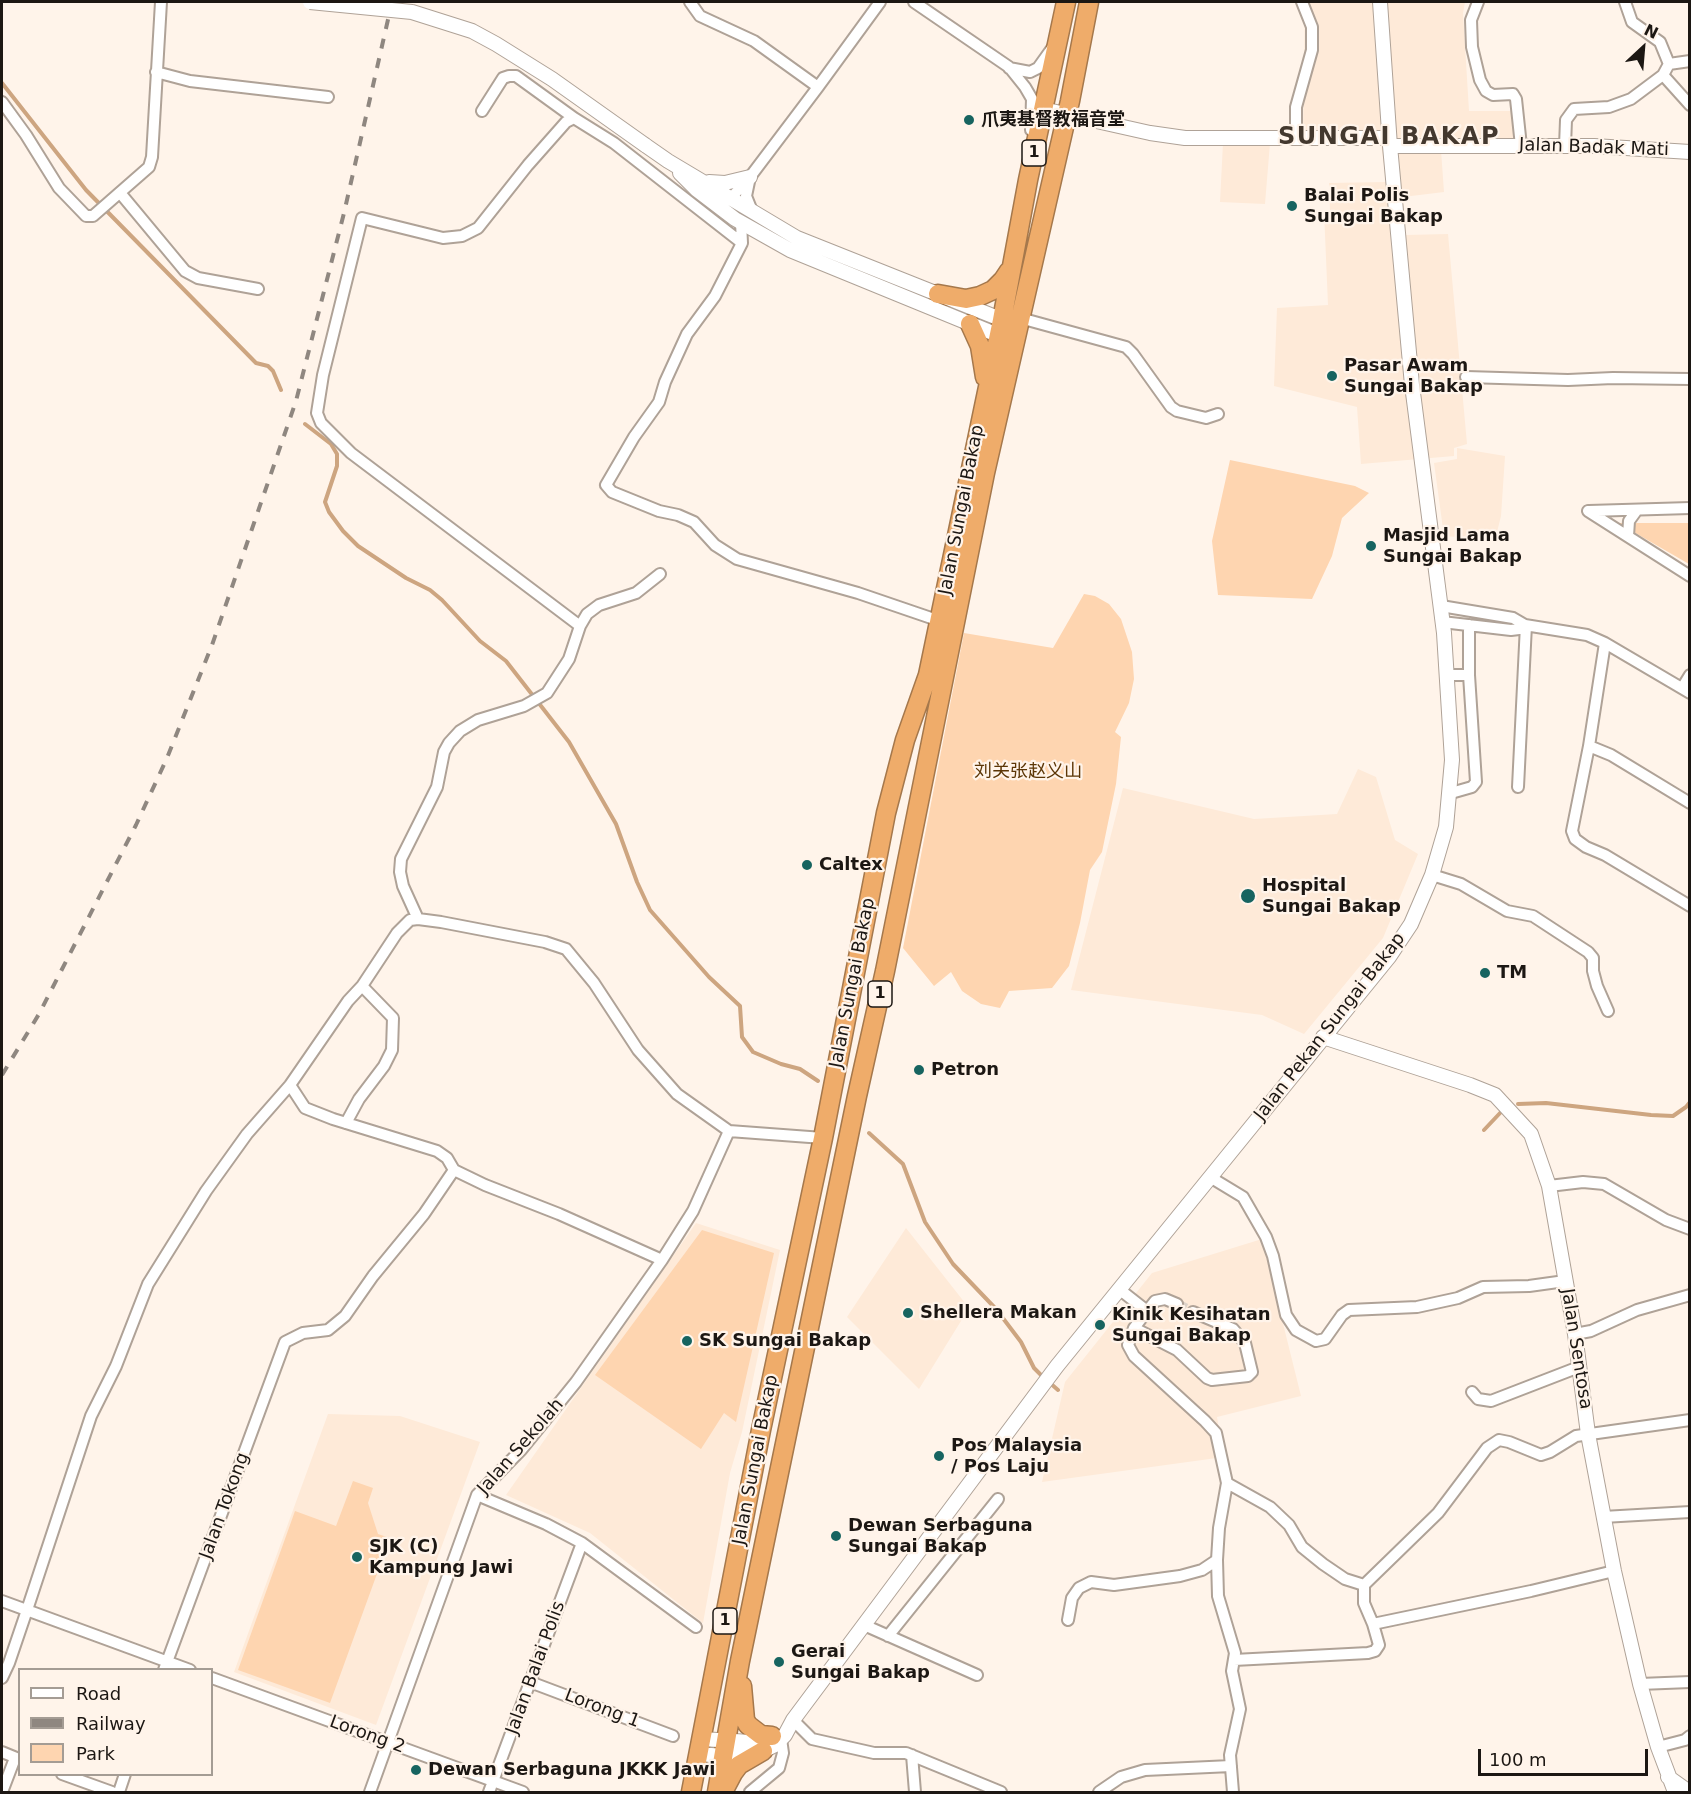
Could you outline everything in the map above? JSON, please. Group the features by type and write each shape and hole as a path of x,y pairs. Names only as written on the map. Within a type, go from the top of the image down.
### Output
{"highway":[{"name":"Jalan Sungai Bakap","path":"691,1792 761,1430 823,1138 886,813 905,740 928,675 985,394 1010,328 1012,267 1066,2"},
{"name":"Jalan Sungai Bakap","path":"717,1792 740,1660 885,971 985,473 1010,328 1066,114 1089,2"},
{"path":"938,294 966,299 980,296 993,290 1012,267"},
{"path":"970,324 980,346 985,370 985,394"},
{"path":"723,1792 739,1766 772,1742 756,1732 745,1720 740,1660"}],"street":[{"path":"2,102 59,188 86,216 97,212 121,194 149,167 152,157 161,2"},
{"path":"309,2 412,12 472,31 552,79 668,161 797,238 938,294 1010,328"},
{"path":"690,2 700,16 754,41 818,87"},
{"path":"731,198 750,177 880,2"},
{"path":"914,2 1009,68 1025,87 1032,99 1028,180"},
{"path":"1296,138 1296,107 1308,73 1312,50 1312,27 1302,2"},
{"name":"Jalan Pekan Sungai Bakap","path":"701,1746 724,1749 750,1742 772,1742 791,1723 1057,1366 1389,957 1411,924 1432,875 1446,827 1450,793 1452,760 1447,675 1441,606 1412,386 1389,142 1380,2"},
{"path":"1478,2 1471,20 1472,47 1480,80 1486,91 1492,95 1513,94 1516,99 1521,146"},
{"path":"1565,146 1566,120 1574,109 1621,104 1664,75 1669,64 1660,42 1632,22 1625,2"},
{"path":"1009,68 1030,72 1038,68 1058,40"},
{"path":"1669,64 1689,61"},
{"path":"156,72 190,81 328,97"},
{"path":"482,111 502,78 509,75 516,76 574,118 614,143 742,243"},
{"path":"1664,75 1689,105"},
{"name":"Jalan Badak Mati","path":"1043,109 1150,133 1185,138 1296,138 1689,152"},
{"path":"574,118 566,122 528,165 478,228 462,236 443,238 362,218 323,375 317,413 321,423 351,453 579,626"},
{"path":"668,161 697,190 738,221 790,250 970,324 1010,328 1126,347 1171,407 1177,411 1206,418 1218,414"},
{"path":"704,181 725,183 750,177"},
{"path":"750,177 746,196 752,211"},
{"path":"121,194 185,270 198,278 258,289"},
{"path":"731,198 742,243"},
{"path":"759,233 742,243 715,296 687,334 654,410 634,437 606,485 612,492 694,522 715,545 737,559 858,592 940,621"},
{"path":"1466,376 1568,380 1689,379"},
{"path":"1689,508 1588,511 1689,576"},
{"path":"1628,536 1629,521 1637,510"},
{"path":"418,918 402,886 401,859 437,787 444,752 454,737 478,720 524,706 547,693 569,659 579,626 587,614 599,605 636,593 660,574"},
{"path":"1441,606 1513,618 1525,625 1587,635 1686,690 1689,675"},
{"path":"1442,622 1511,630 1525,625"},
{"path":"1450,793 1472,787 1476,782 1469,675 1469,625"},
{"path":"1518,787 1525,625"},
{"path":"1605,643 1589,746 1572,831 1575,839 1586,847 1605,855 1689,906"},
{"path":"1447,675 1469,675"},
{"path":"1589,746 1611,755 1689,803"},
{"path":"1432,875 1461,884 1507,910 1533,916 1588,952 1593,958 1593,971 1597,986 1608,1011"},
{"path":"2,1678 9,1663 91,1416 116,1366 147,1284 206,1191 247,1134 290,1085 348,1001 362,986 397,933 410,920 418,918 544,942 566,949 594,983 638,1050 677,1094 729,1131 823,1138"},
{"path":"346,1123 392,1050 393,1018 362,986"},
{"name":"Jalan Sentosa","path":"1323,1037 1495,1095 1531,1134 1550,1186 1575,1334 1588,1434 1614,1571 1640,1684 1667,1776 1675,1792"},
{"path":"290,1085 305,1108 346,1123 437,1150 447,1158 454,1170 662,1260"},
{"name":"Jalan Sekolah","path":"370,1792 477,1495 521,1450 576,1382 662,1260 693,1211 729,1131"},
{"name":"Jalan Tokong","path":"166,1665 285,1342 303,1333 328,1330 345,1316 373,1276 424,1214 454,1170"},
{"path":"1210,1177 1243,1197 1266,1237 1273,1256 1286,1315 1296,1330 1316,1341 1325,1339 1342,1314 1349,1310 1417,1307 1458,1298 1483,1287 1529,1286 1565,1281"},
{"path":"1550,1186 1583,1182 1604,1184 1666,1220 1689,1229"},
{"path":"1119,1289 1147,1311"},
{"path":"1575,1334 1591,1331 1637,1310 1689,1295"},
{"path":"1177,1304 1165,1299 1155,1301 1134,1328 1128,1345 1134,1356 1216,1433 1227,1483 1219,1528 1218,1596 1234,1648 1232,1671 1240,1709 1230,1755 1233,1792"},
{"path":"1134,1328 1177,1350 1207,1378 1212,1380 1248,1376 1252,1372 1245,1343 1233,1329 1193,1312"},
{"path":"1472,1392 1478,1399 1491,1401 1579,1367"},
{"path":"1234,1660 1375,1651 1379,1645 1364,1603 1364,1585 1438,1513 1487,1448 1499,1440 1541,1455 1576,1436 1689,1420"},
{"path":"1227,1483 1270,1507 1289,1525 1302,1547 1323,1564 1345,1579 1364,1585"},
{"path":"477,1495 546,1524 582,1543 696,1627"},
{"path":"888,1636 998,1499"},
{"path":"1603,1517 1689,1512"},
{"name":"Jalan Balai Polis","path":"489,1792 582,1543"},
{"path":"1068,1620 1072,1598 1079,1587 1091,1582 1114,1585 1180,1576 1202,1570 1217,1560"},
{"path":"1373,1624 1614,1571"},
{"path":"2,1601 166,1665"},
{"path":"864,1625 977,1675"},
{"name":"Lorong 2","path":"213,1678 523,1792"},
{"path":"1640,1684 1689,1682"},
{"name":"Lorong 1","path":"530,1683 673,1736"},
{"path":"791,1723 812,1739 874,1753 906,1753 1001,1792"},
{"path":"1658,1747 1684,1740 1689,1736"},
{"path":"750,1792 779,1768 783,1754 772,1742"},
{"path":"2,1752 17,1758 2,1792"},
{"path":"912,1755 915,1792"},
{"path":"1099,1792 1121,1777 1145,1770 1231,1766"},
{"path":"68,1776 112,1792"},
{"path":"119,1792 124,1776"},
{"path":"1667,1776 1667,1792"},
{"path":"1667,1776 1689,1792"}],"shaded area":[{"path":"1305,2 1465,2 1463,13 1469,111 1512,111 1515,140 1441,150 1444,192 1403,197 1406,235 1448,234 1467,444 1454,448 1454,456 1361,464 1357,407 1274,386 1277,308 1328,305 1324,211 1330,210 1329,183 1386,182 1380,134 1303,132"},
{"path":"1223,143 1270,143 1265,204 1220,202"},
{"path":"1457,448 1505,456 1501,516 1495,540 1444,536 1434,463 1457,459"},
{"name":"Hospital Sungai Bakap","path":"1358,769 1376,777 1395,840 1418,854 1383,938 1304,1034 1262,1015 1071,990 1123,788 1254,819 1337,814"},
{"name":"SK Sungai Bakap","path":"696,1223 780,1250 742,1432 730,1473 703,1623 590,1533 506,1495"},
{"name":"Shellera Makan","path":"906,1228 969,1308 919,1389 847,1317"},
{"path":"1262,1239 1301,1396 1217,1417 1224,1457 1042,1482 1065,1382 1152,1273"},
{"name":"SJK (C) Kampung Jawi","path":"328,1414 400,1416 480,1442 376,1725 234,1672"}],"green space":[{"path":"1230,460 1355,486 1369,493 1342,518 1332,556 1312,599 1218,595 1212,541"},
{"path":"1618,523 1689,523 1689,564"},
{"name":"刘关张赵义山","path":"1084,594 1095,596 1109,604 1121,619 1132,652 1134,679 1129,703 1115,732 1121,737 1116,784 1102,852 1090,870 1069,966 1052,988 1009,991 1000,1008 981,1004 962,991 951,972 934,986 903,948 964,633 1053,648"},
{"path":"702,1230 774,1253 736,1422 724,1413 701,1449 595,1375"},
{"path":"353,1481 373,1488 368,1503 378,1534 390,1538 330,1703 238,1670 295,1511 336,1526"}],"waterway":[{"path":"2,83 86,190 256,363 268,366 273,371 281,390"},
{"path":"305,424 331,444 337,454 337,466 325,502 329,512 343,531 358,546 406,578 430,590 480,641 506,661 569,742 616,824 650,910 709,977 740,1006 742,1037 753,1052 800,1069 818,1081"},
{"name":"SUNGAI BAKAP","path":"1518,1104 1546,1103 1673,1116 1690,1102"},
{"name":"SUNGAI BAKAP","path":"1484,1130 1501,1112"},
{"path":"869,1133 903,1164 925,1222 953,1264 996,1309 1021,1342 1034,1368 1044,1378"},
{"path":"1050,1383 1058,1390"}],"tunnel":[{"path":"1177,1304 1193,1312"}],"railway":[{"path":"2,1075 39,1014 136,825 167,758 212,645 296,401 344,213 392,2"}],"place":[{"name":"爪夷基督教福音堂","path":"969,120"},
{"name":"Balai Polis Sungai Bakap","path":"1292,206"},
{"name":"Pasar Awam Sungai Bakap","path":"1332,376"},
{"name":"Masjid Lama Sungai Bakap","path":"1371,546"},
{"name":"Caltex","path":"807,865"},
{"name":"Hospital Sungai Bakap","path":"1248,896"},
{"name":"TM","path":"1485,973"},
{"name":"Petron","path":"919,1070"},
{"name":"Shellera Makan","path":"908,1313"},
{"name":"Kinik Kesihatan Sungai Bakap","path":"1100,1325"},
{"name":"SK Sungai Bakap","path":"687,1341"},
{"name":"Pos Malaysia / Pos Laju","path":"939,1456"},
{"name":"Dewan Serbaguna Sungai Bakap","path":"836,1536"},
{"name":"SJK (C) Kampung Jawi","path":"357,1557"},
{"name":"Gerai Sungai Bakap","path":"779,1662"},
{"name":"Dewan Serbaguna JKKK Jawi","path":"416,1770"}],"district":[{"name":"SUNGAI BAKAP","path":"1389,138"}]}
